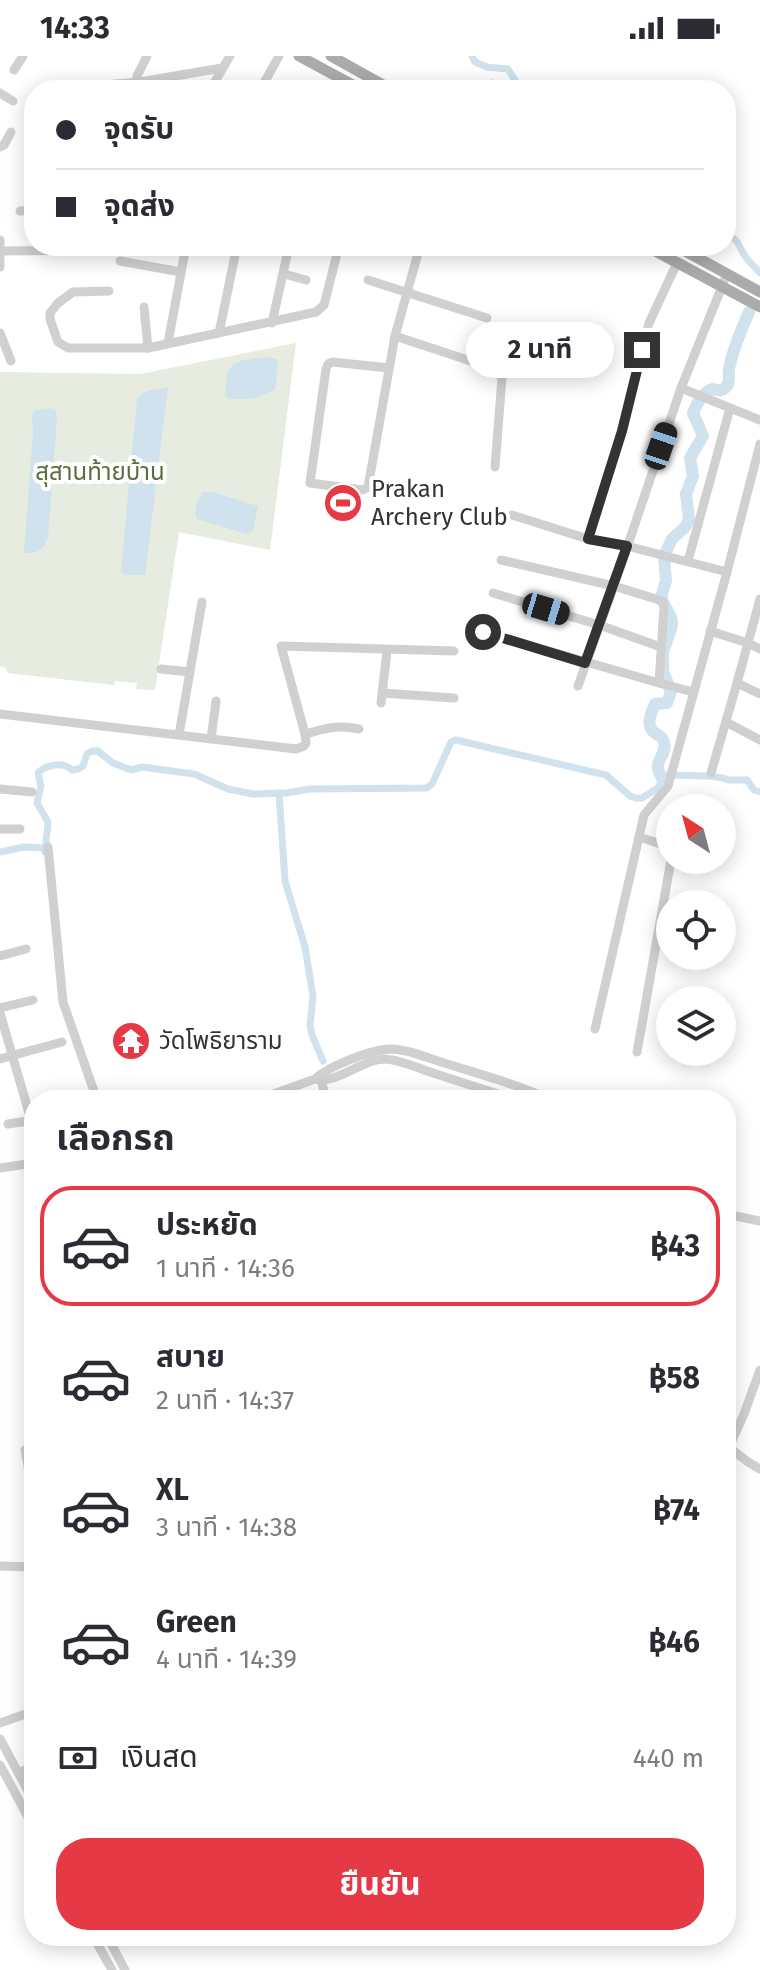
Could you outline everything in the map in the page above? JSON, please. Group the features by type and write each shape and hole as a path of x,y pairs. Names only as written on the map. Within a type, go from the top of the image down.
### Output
{"main road":[{"path":"299,56 343,80"},
{"path":"331,56 374,80"},
{"path":"664,256 760,307"},
{"path":"694,256 760,292"}],"street":[{"path":"14,70 23,56"},
{"path":"138,80 147,56"},
{"path":"215,80 230,56"},
{"path":"266,80 279,56"},
{"path":"163,80 222,68"},
{"path":"0,93 13,101"},
{"path":"0,147 11,132"},
{"path":"20,211 24,211"},
{"path":"0,240 0,267"},
{"path":"0,251 24,250"},
{"path":"168,343 184,256"},
{"path":"219,333 235,256"},
{"path":"272,323 287,256"},
{"path":"109,291 73,292 58,303 50,313 50,319 58,342 68,348 148,348 316,312 324,305 336,256"},
{"path":"389,368 328,364 310,483 363,490 368,487 395,336 417,256"},
{"path":"120,261 181,272"},
{"path":"588,539 622,431 649,323 677,263"},
{"path":"284,274 306,280"},
{"path":"578,686 681,388 727,274"},
{"path":"368,280 487,318"},
{"path":"144,307 148,348"},
{"path":"0,333 11,361"},
{"path":"395,336 495,369 499,373 502,378 495,467"},
{"path":"681,388 760,420"},
{"path":"688,561 730,408"},
{"path":"595,1029 645,811 668,786 760,444"},
{"path":"512,515 588,539 727,572"},
{"path":"501,560 614,586 663,602 659,683"},
{"path":"493,593 661,647"},
{"path":"711,773 760,599"},
{"path":"179,735 202,602"},
{"path":"710,631 760,649"},
{"path":"483,632 693,692"},
{"path":"0,714 296,749 306,743 305,734 281,646 454,651"},
{"path":"387,651 381,698 454,698"},
{"path":"161,669 190,672"},
{"path":"737,683 760,694"},
{"path":"211,739 216,701"},
{"path":"726,722 760,740"},
{"path":"305,734 345,725 359,729"},
{"path":"0,789 32,792"},
{"path":"0,829 20,829"},
{"path":"639,837 656,842"},
{"path":"48,847 63,1002 94,1090"},
{"path":"637,1052 669,874"},
{"path":"0,956 26,949"},
{"path":"24,1094 0,1011 33,1000"},
{"path":"0,1059 62,1042"},
{"path":"318,1080 321,1074 372,1053 397,1050 527,1090"},
{"path":"288,1090 386,1059 485,1090"},
{"path":"318,1080 322,1090"},
{"path":"8,1124 24,1121"},
{"path":"0,1168 24,1164"},
{"path":"736,1217 760,1221"},
{"path":"736,1432 760,1370"},
{"path":"736,1455 760,1469"},
{"path":"0,1566 24,1567"},
{"path":"0,1723 24,1715"},
{"path":"0,1739 24,1783"},
{"path":"0,1765 24,1809"},
{"path":"19,1774 24,1771"},
{"path":"98,1946 111,1970"},
{"path":"112,1946 125,1970"}],"green space":[{"name":"สุสานท้ายบ้าน","path":"296,343 270,550 179,532 155,690 136,689 137,683 115,681 114,685 7,673 6,668 0,666 0,372 140,374"}],"water":[{"path":"267,357 278,360 274,390 253,399 228,399 225,395 230,368 239,361"},
{"path":"168,387 145,575 124,575 121,571 137,398 147,391"},
{"path":"35,410 56,410 57,418 48,537 40,550 24,553 32,414"},
{"path":"203,492 213,492 258,506 253,531 247,534 197,519 196,505"}],"waterway":[{"path":"472,56 475,62 487,67 508,69 515,80"},
{"path":"736,241 760,273"},
{"path":"662,778 658,763 664,751 664,742 652,730 650,723 655,704 667,703 671,692 663,671 663,652 672,623 662,600 666,581 664,556 672,539 689,520 686,494 693,476 690,458 703,436 693,413 705,393 727,386 732,355 749,312"},
{"path":"45,852 48,822 37,803 41,786 38,773 55,765 78,769 92,751 98,751 113,763 131,770 142,767 194,774 228,789 253,794 310,789 427,788 432,784 451,742 456,740 606,775 636,798 642,798 658,788 662,778 668,775 747,780 754,790 760,792"},
{"path":"279,793 285,881 305,947 313,996 310,1025 323,1061"},
{"path":"0,852 24,847 44,848"}],"place":[{"name":"Prakan Archery Club","path":"343,503"},
{"name":"วัดโพธิยาราม","path":"131,1041"}],"route":[{"path":"483,632 585,663 627,546 588,539 622,431 642,350"}]}
